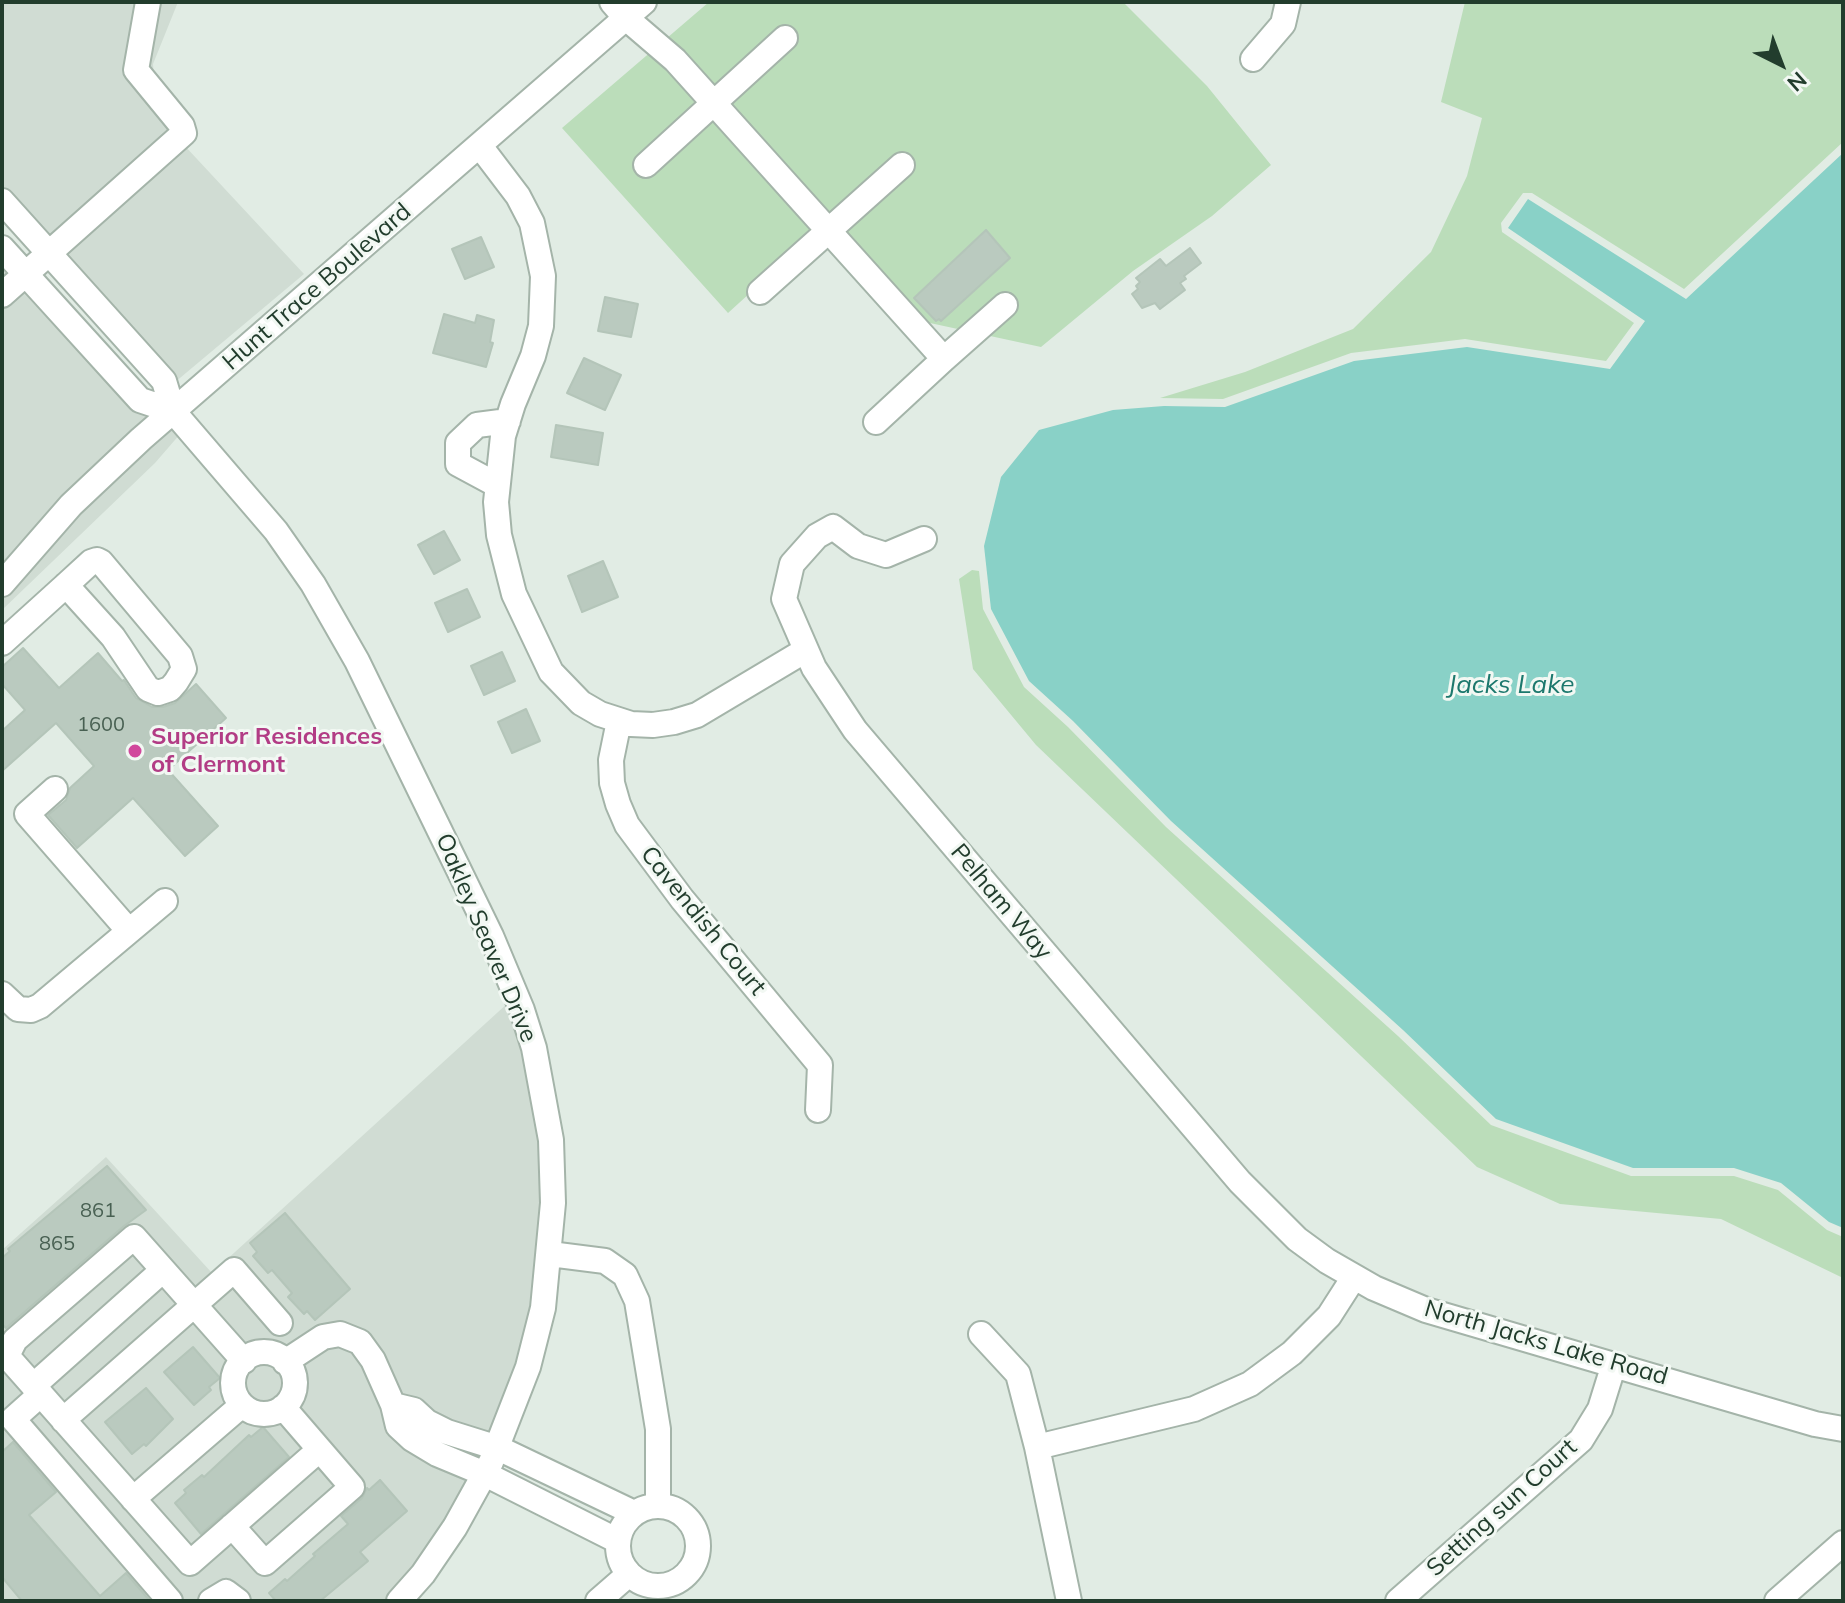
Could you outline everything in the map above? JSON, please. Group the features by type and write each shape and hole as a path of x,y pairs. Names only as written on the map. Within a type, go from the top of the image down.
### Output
{"street":[{"path":"2,295 184,133 182,126 136,70 148,2"},
{"path":"1253,59 1283,24 1288,2"},
{"path":"628,7 944,359"},
{"name":"Hunt Trace Boulevard","path":"2,584 71,505 173,411 480,146 628,7"},
{"path":"646,165 785,38"},
{"path":"480,146 518,196 532,223 543,276 541,326 508,421 497,485 499,535 504,563 514,594 543,658 565,690 581,703 619,721 653,725 697,715 806,650"},
{"path":"760,292 902,165"},
{"name":"Oakley Seaver Drive","path":"2,201 164,381 173,411 276,531 313,584 357,661 491,936 522,1010 534,1048 551,1140 553,1203 543,1308 528,1367 498,1448 455,1527 423,1574 399,1601"},
{"name":"Oakley Seaver Drive","path":"2,248 140,400 173,411"},
{"path":"876,422 1005,305"},
{"path":"497,485 458,464 458,443 477,425 508,421"},
{"name":"Pelham Way","path":"924,539 886,555 858,546 833,527 817,536 792,564 784,599 806,650 833,700 855,730 1240,1182 1270,1212"},
{"path":"2,643 91,562 101,562 180,656 184,669 170,689 158,693 148,689 113,637 66,585"},
{"name":"Cavendish Court","path":"619,721 611,760 612,783 627,825 682,899 820,1065 818,1110"},
{"path":"55,789 27,814 129,931"},
{"path":"2,994 18,1009 31,1010 40,1006 165,901"},
{"name":"North Jacks Lake Road","path":"1270,1212 1297,1239 1354,1277 1426,1310 1815,1424 1843,1429"},
{"path":"244,1361 134,1237 15,1340 7,1356 8,1369 37,1390 190,1563 319,1450"},
{"path":"550,1254 605,1261 625,1275 637,1301 658,1429 658,1505"},
{"path":"163,1270 37,1390 13,1419 170,1601"},
{"path":"63,1420 234,1270 280,1323"},
{"path":"1037,1447 1194,1409 1250,1384 1292,1353 1320,1326 1354,1277"},
{"path":"285,1362 323,1337 340,1334 360,1342 373,1360 393,1405 398,1426 412,1439 618,1541"},
{"path":"981,1334 1018,1374 1037,1447 1069,1601"},
{"path":"260,1353 270,1353 285,1362 293,1373 295,1384 293,1394 283,1407 263,1414 242,1405 234,1392 233,1382 235,1371 244,1361 260,1353"},
{"name":"Setting sun Court","path":"1398,1601 1581,1440 1600,1409 1614,1364"},
{"path":"133,1499 242,1405"},
{"path":"393,1405 414,1410 427,1422 447,1432 498,1448 634,1513"},
{"path":"232,1526 265,1563 352,1487 283,1407"},
{"path":"563,1514 577,1486"},
{"path":"658,1505 671,1507 692,1523 699,1548 696,1562 689,1573 666,1586 639,1582 629,1574 622,1565 618,1541 621,1530 634,1513 658,1505"},
{"path":"1777,1601 1843,1543"},
{"path":"598,1601 629,1574"},
{"path":"211,1601 226,1592 238,1601"}],"shaded area":[{"path":"2,2 178,2 153,64 157,116 304,274 174,383 171,375 2,185"},
{"path":"2,262 154,414 2,569"},
{"path":"173,424 181,433 155,463 2,610 2,598 78,512"},
{"path":"509,1002 536,1101 544,1202 533,1306 519,1364 498,1423 447,1521 415,1568 385,1601 2,1601 2,1250 106,1157 212,1273"}],"green space":[{"path":"709,2 1123,2 1207,86 1271,165 1212,216 1133,271 1041,347 893,315 828,222 728,313 562,128"},
{"path":"1465,2 1843,2 1843,142 1684,289 1532,193 1523,193 1501,223 1502,232 1634,323 1606,361 1465,339 1351,353 1223,399 1160,398 1245,372 1353,329 1431,252 1467,176 1482,118 1441,102"},
{"path":"972,570 979,571 983,609 1024,687 1068,727 1166,827 1398,1036 1491,1125 1631,1176 1734,1176 1778,1190 1827,1230 1843,1237 1843,1278 1721,1219 1560,1204 1477,1167 1036,745 973,669 959,579"}],"water":[{"name":"Jacks Lake","path":"1843,153 1843,1228 1829,1222 1781,1183 1734,1168 1633,1168 1496,1119 1403,1030 1171,821 1073,721 1029,681 991,609 984,546 1001,477 1039,430 1113,410 1164,406 1225,407 1354,361 1467,347 1610,369 1645,321 1508,228 1528,199 1686,299"}],"building":[{"path":"986,230 1010,258 941,321 936,321 914,298"},
{"path":"481,237 494,267 465,279 452,249"},
{"path":"1190,248 1201,263 1184,276 1186,279 1180,283 1185,290 1160,309 1155,303 1142,308 1132,294 1140,282 1136,278 1160,259 1166,266"},
{"path":"605,297 638,304 631,337 598,331"},
{"path":"444,314 475,323 477,315 494,320 490,342 493,343 486,367 433,353"},
{"path":"584,358 621,375 605,410 567,393"},
{"path":"556,425 603,433 598,465 551,457"},
{"path":"444,531 460,560 434,574 418,545"},
{"path":"603,561 618,597 582,612 568,576"},
{"path":"467,589 480,617 448,632 435,603"},
{"name":"Superior Residences of Clermont","path":"23,648 59,688 98,653 124,680 136,698 152,707 175,703 196,684 226,718 168,770 218,826 185,856 133,798 77,848 48,815 66,800 70,788 94,766 56,723 2,771 2,731 25,710 2,684 2,667"},
{"path":"502,652 515,681 484,695 471,666"},
{"path":"526,709 540,741 512,753 498,722"},
{"path":"107,1166 146,1210 6,1328 2,1324 2,1258 10,1251 8,1249"},
{"path":"285,1213 350,1289 315,1320 307,1311 304,1314 288,1297 292,1293 272,1270 268,1273 253,1256 257,1252 250,1243"},
{"path":"193,1347 220,1378 194,1405 164,1372"},
{"path":"146,1388 173,1419 146,1446 144,1444 132,1454 105,1422"},
{"path":"263,1427 289,1457 201,1534 175,1503 186,1493 184,1490 202,1475 204,1477 249,1435 251,1437"},
{"path":"13,1442 56,1492 29,1515 100,1596 126,1573 150,1601 22,1601 2,1577 2,1452"},
{"path":"380,1480 407,1511 360,1552 368,1561 320,1601 276,1601 269,1593 285,1579 287,1581 348,1524 341,1516 362,1498 367,1488 369,1490"}],"place":[{"name":"Superior Residences of Clermont","path":"135,751"}]}
